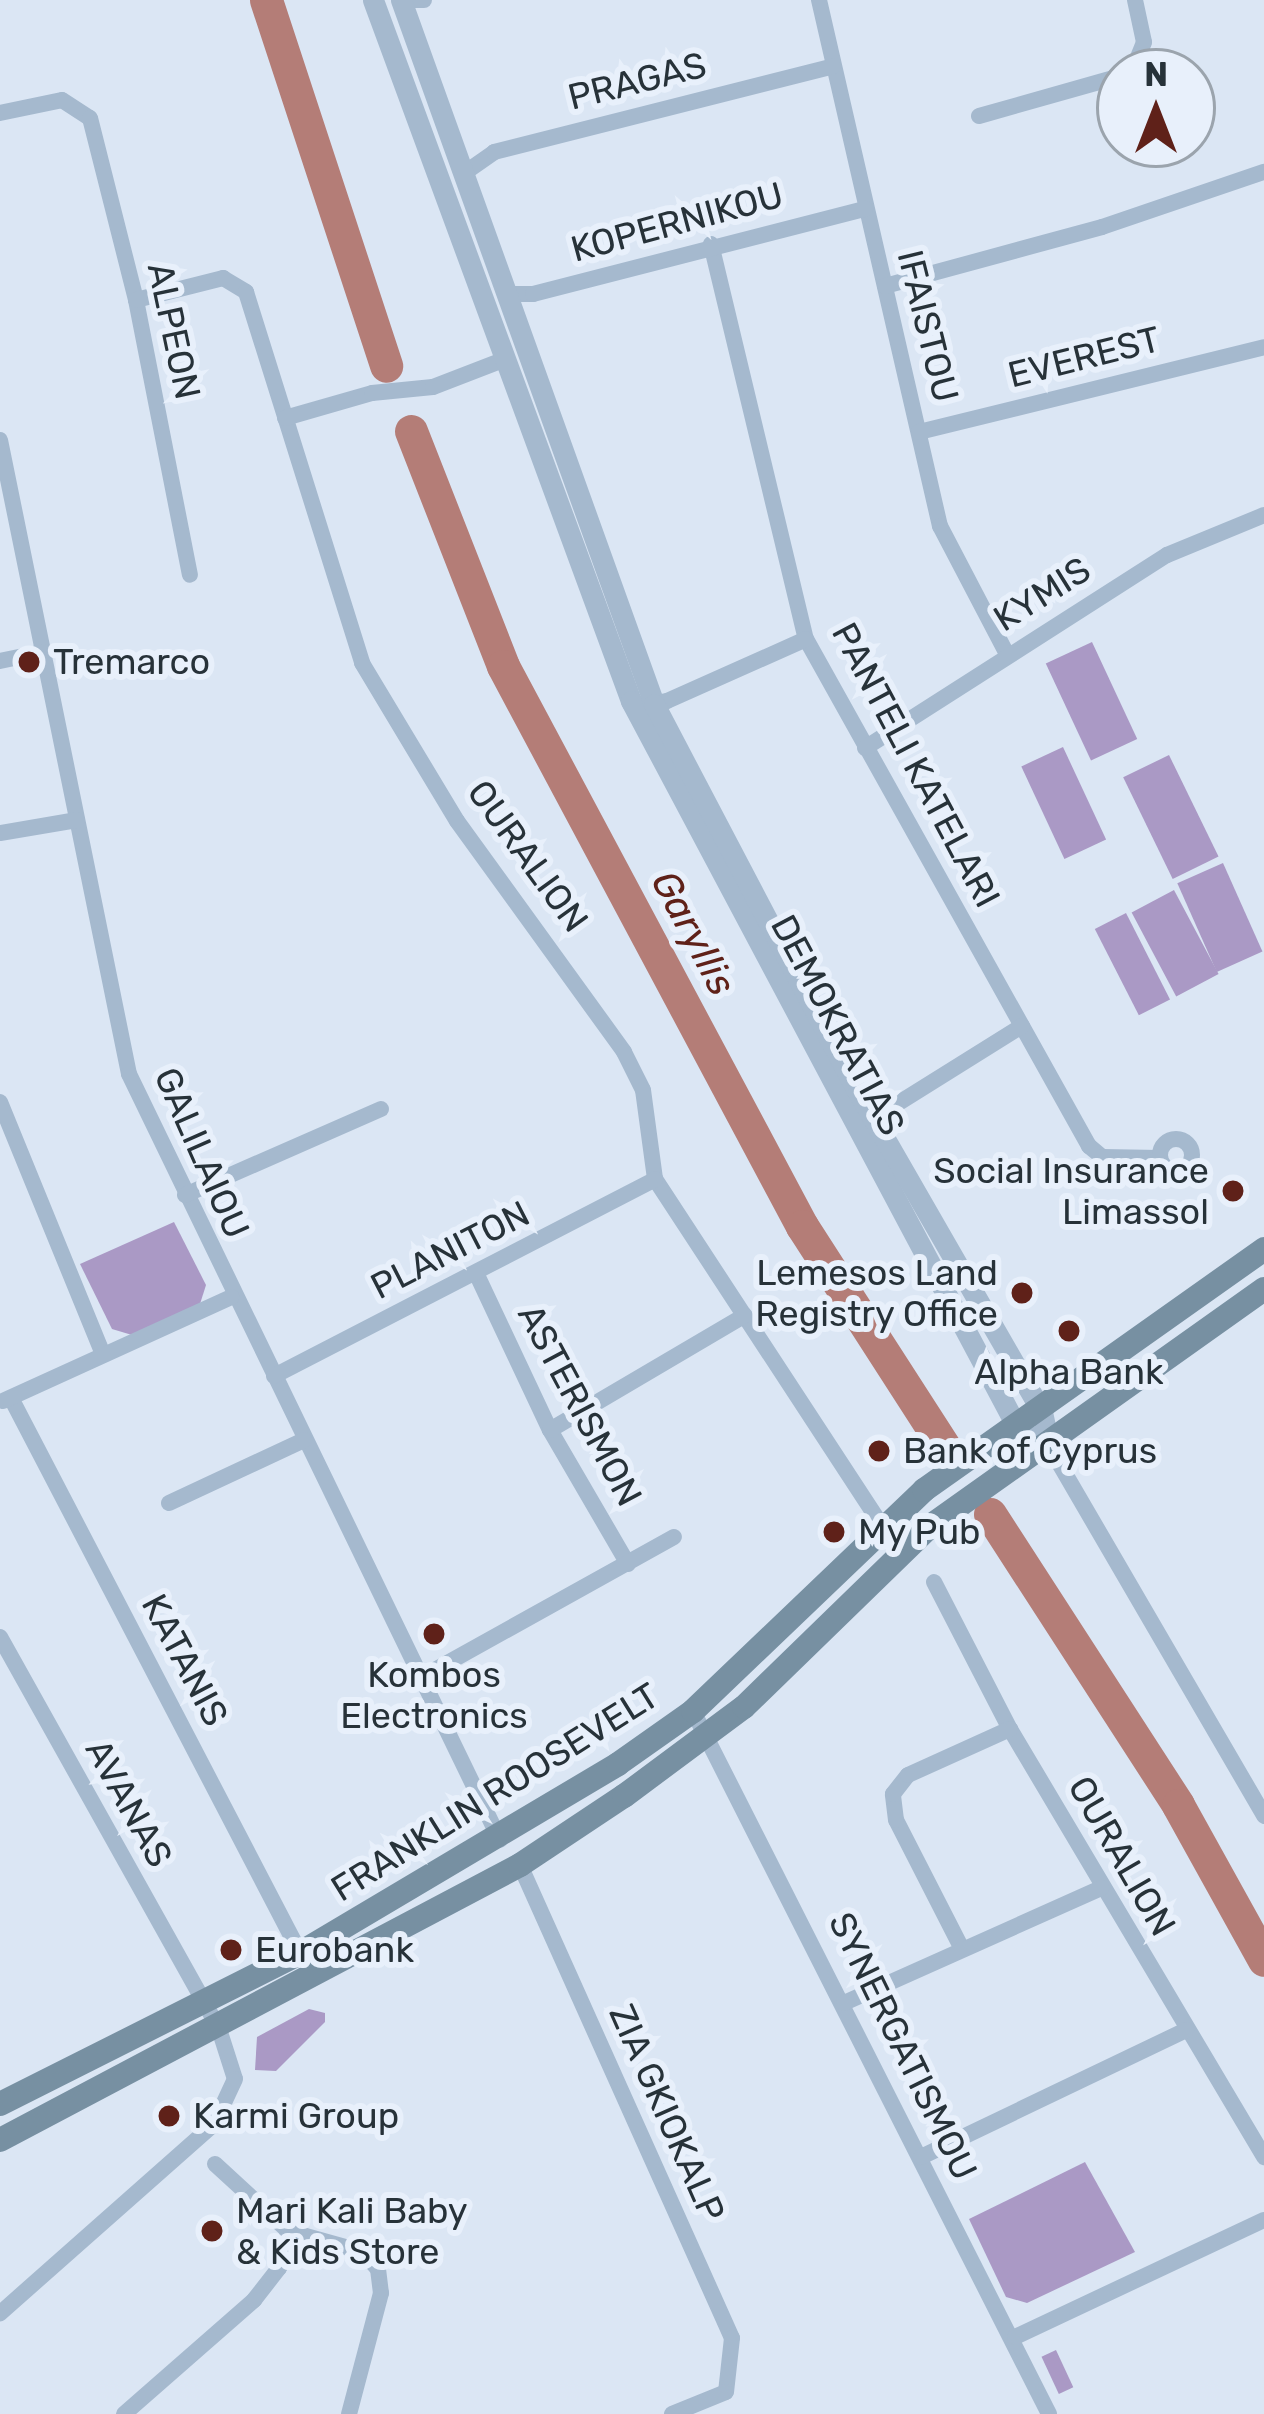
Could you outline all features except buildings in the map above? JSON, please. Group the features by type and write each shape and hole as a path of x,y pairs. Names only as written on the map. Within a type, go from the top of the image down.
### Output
{"main road":[{"name":"FRANKLIN ROOSEVELT","path":"0,2104 301,1953 500,1840 693,1711 880,1525 1264,1249"},
{"name":"FRANKLIN ROOSEVELT","path":"0,2140 219,2029 520,1864 711,1737 929,1527 1264,1289"}],"street":[{"name":"DEMOKRATIAS","path":"373,0 502,360 643,702 1018,1429"},
{"name":"DEMOKRATIAS","path":"401,0 643,702"},
{"path":"413,0 424,0"},
{"name":"IFAISTOU","path":"818,0 946,544 1006,654"},
{"path":"1135,0 1141,48"},
{"name":"PRAGAS","path":"463,174 494,152 833,66"},
{"path":"979,116 1096,83"},
{"name":"ALPEON","path":"0,113 62,100 79,104 90,118 136,301 190,575"},
{"path":"885,286 1102,227 1264,172"},
{"name":"KOPERNIKOU","path":"506,294 533,294 711,244 865,209"},
{"name":"PANTELI KATELARI","path":"711,244 806,640 1095,1154 1160,1158"},
{"name":"OURALION","path":"136,301 236,279 362,663 457,820 624,1052 643,1090 655,1179 880,1525"},
{"name":"EVEREST","path":"919,432 1264,347"},
{"path":"285,418 372,393 433,387 502,360"},
{"name":"GALILAIOU","path":"0,440 5,493 43,652 128,1075 231,1297 424,1676 500,1840"},
{"name":"KYMIS","path":"865,748 1006,654 1185,545 1264,515"},
{"path":"643,702 806,640"},
{"path":"0,661 43,652"},
{"path":"0,833 77,820"},
{"path":"866,1127 1022,1027"},
{"path":"0,1102 103,1354"},
{"path":"185,1195 381,1109"},
{"name":"DEMOKRATIAS","path":"866,1127 1042,1412 1049,1446"},
{"name":"PLANITON","path":"274,1376 655,1179"},
{"name":"ASTERISMON","path":"477,1275 550,1430 628,1564"},
{"path":"5,1400 231,1297"},
{"path":"550,1430 745,1315"},
{"name":"KATANIS","path":"5,1400 301,1953"},
{"path":"1018,1429 1049,1446 1264,1816"},
{"path":"170,1503 304,1440"},
{"path":"424,1676 674,1537"},
{"name":"OURALION","path":"934,1582 1010,1729 1101,1888 1264,2157"},
{"name":"AVANAS","path":"0,1637 219,2029"},
{"name":"SYNERGATISMOU","path":"693,1711 711,1737 1015,2337 1049,2414"},
{"path":"960,1945 896,1820 893,1794 908,1775 1010,1729"},
{"name":"ZIA GKIOKALP","path":"520,1864 732,2338 726,2392"},
{"path":"844,2003 960,1945 1101,1888"},
{"path":"0,2313 214,2124 235,2079 219,2029"},
{"path":"920,2157 1186,2030"},
{"path":"215,2164 288,2231 363,2252 378,2269 381,2293 349,2414"},
{"path":"1015,2337 1264,2220"},
{"path":"124,2414 254,2300 280,2268 288,2231"},
{"path":"672,2414 726,2392"},
{"path":"693,2414 726,2392"}],"shaded area":[{"path":"1092,642 1137,739 1091,761 1046,664"},
{"path":"1063,747 1106,839 1064,859 1021,766"},
{"path":"1169,755 1219,857 1173,879 1123,777"},
{"path":"1223,863 1262,952 1217,972 1177,883"},
{"path":"1174,890 1219,974 1176,996 1132,913"},
{"path":"1126,913 1170,999 1139,1015 1095,929"},
{"path":"174,1222 206,1285 200,1304 132,1335 112,1329 80,1264"},
{"path":"309,2009 325,2013 325,2022 276,2071 255,2070 257,2037"},
{"path":"1085,2162 1135,2252 1027,2303 1006,2297 969,2219"},
{"path":"1056,2350 1073,2387 1059,2394 1041,2357"}],"waterway":[{"name":"Garyllis","path":"266,0 386,366"},
{"name":"Garyllis","path":"411,431 503,666 802,1226 947,1451"},
{"name":"Garyllis","path":"990,1514 1178,1805 1264,1960"}],"place":[{"name":"Tremarco","path":"29,662"},
{"name":"Social Insurance Limassol","path":"1233,1191"},
{"name":"Lemesos Land Registry Office","path":"1022,1293"},
{"name":"Alpha Bank","path":"1069,1331"},
{"name":"Bank of Cyprus","path":"879,1451"},
{"name":"My Pub","path":"834,1532"},
{"name":"Kombos Electronics","path":"434,1634"},
{"name":"Eurobank","path":"231,1950"},
{"name":"Karmi Group","path":"169,2116"},
{"name":"Mari Kali Baby & Kids Store","path":"212,2231"}]}
